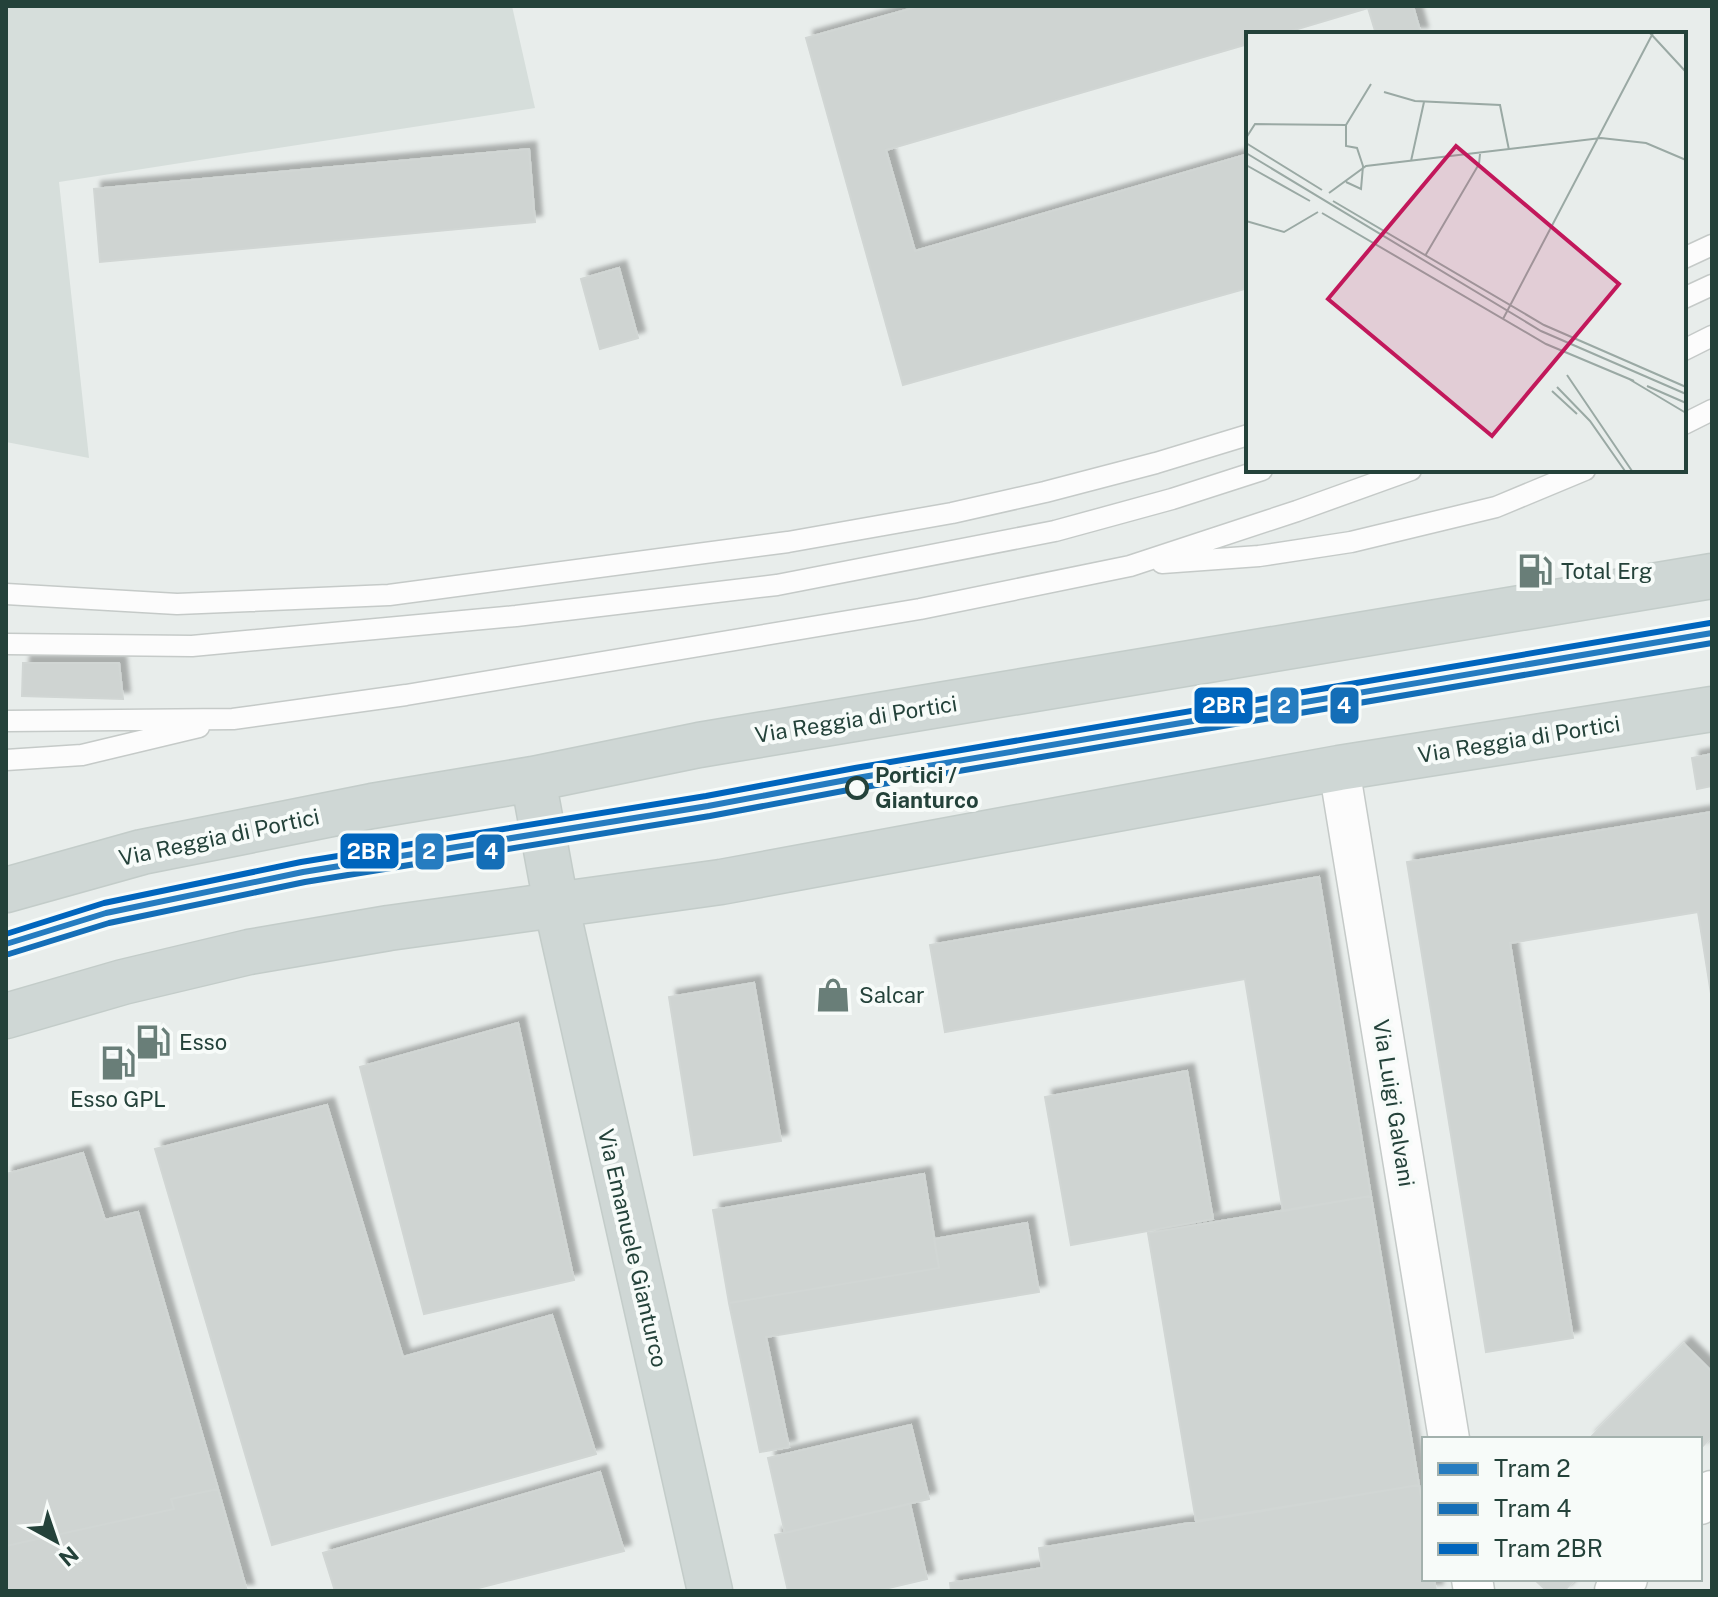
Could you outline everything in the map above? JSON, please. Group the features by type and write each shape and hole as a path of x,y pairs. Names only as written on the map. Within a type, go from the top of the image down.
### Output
{"main road":[{"name":"Via Reggia di Portici","path":"6,890 158,848 699,745 1712,576"},
{"name":"Via Reggia di Portici","path":"6,1016 123,982 249,952 389,928 721,882 1339,768 1712,709"},
{"name":"Via Emanuele Gianturco","path":"533,779 556,904 710,1591"}],"street":[{"name":"Via Luigi Galvani","path":"1339,768 1449,1437"}],"lane":[{"path":"1686,257 1712,245"},
{"path":"1686,297 1712,285"},
{"path":"1686,349 1712,336"},
{"path":"1686,423 1712,410"},
{"path":"6,594 177,604 404,593 788,542 952,513 1156,463 1246,436"},
{"path":"6,644 192,646 516,616 777,585 1055,531 1256,472"},
{"path":"6,760 82,755 233,719 406,695 920,609 1130,566 1405,472"},
{"path":"1130,566 1259,556 1351,542 1496,507 1580,472"},
{"path":"6,721 233,719"}],"shaded area":[{"path":"6,6 512,6 535,108 59,182 89,458 6,442"}],"building":[{"path":"920,6 1413,6 1420,32 1375,32 1368,8 1288,32 1246,32 1246,45 886,150 915,251 1246,155 1246,289 903,385 806,38"},
{"path":"529,149 535,222 100,262 94,189"},
{"path":"619,268 638,338 600,349 581,279"},
{"path":"23,663 119,663 123,699 22,696"},
{"path":"1712,754 1712,786 1697,789 1692,758"},
{"path":"1712,812 1712,1000 1698,912 1510,943 1573,1338 1486,1352 1407,862"},
{"path":"1319,877 1371,1196 1283,1211 1245,979 945,1032 930,945"},
{"path":"754,983 781,1141 694,1155 669,997"},
{"path":"518,1023 574,1280 424,1314 360,1067"},
{"path":"1187,1071 1213,1219 1071,1245 1045,1097"},
{"path":"327,1105 403,1357 552,1315 596,1454 272,1545 155,1149"},
{"path":"83,1153 105,1220 138,1212 218,1489 171,1499 174,1509 6,1546 6,1174"},
{"path":"924,1174 939,1268 729,1303 713,1210"},
{"path":"1371,1196 1419,1485 1196,1521 1148,1233"},
{"path":"1027,1223 1039,1292 766,1337 789,1447 760,1452 729,1303 939,1268 934,1239"},
{"path":"1684,1344 1712,1372 1712,1436 1702,1447 1702,1437 1591,1437"},
{"path":"911,1425 929,1499 785,1533 768,1458"},
{"path":"600,1472 624,1551 467,1591 335,1591 323,1553"},
{"path":"1419,1485 1422,1502 1422,1581 1434,1581 1436,1591 951,1591 950,1583 1042,1568 1039,1548"},
{"path":"218,1489 247,1591 6,1591 6,1546 174,1509 171,1499"},
{"path":"910,1504 927,1579 876,1591 788,1591 775,1535"},
{"path":"1536,1581 1573,1581 1564,1591 1547,1591"}],"tram line":[{"name":"2BR","path":"6,934 104,903 301,862 706,796 1710,623"},
{"name":"2","path":"6,944 106,913 303,872 708,806 1712,633"},
{"name":"4","path":"9,954 109,923 305,882 710,816 1712,643"}],"place":[{"name":"Total Erg","path":"1535,571"},
{"name":"Portici / Gianturco","path":"857,788"},
{"name":"Salcar","path":"833,995"},
{"name":"Esso","path":"153,1042"},
{"name":"Esso GPL","path":"118,1063"}]}
